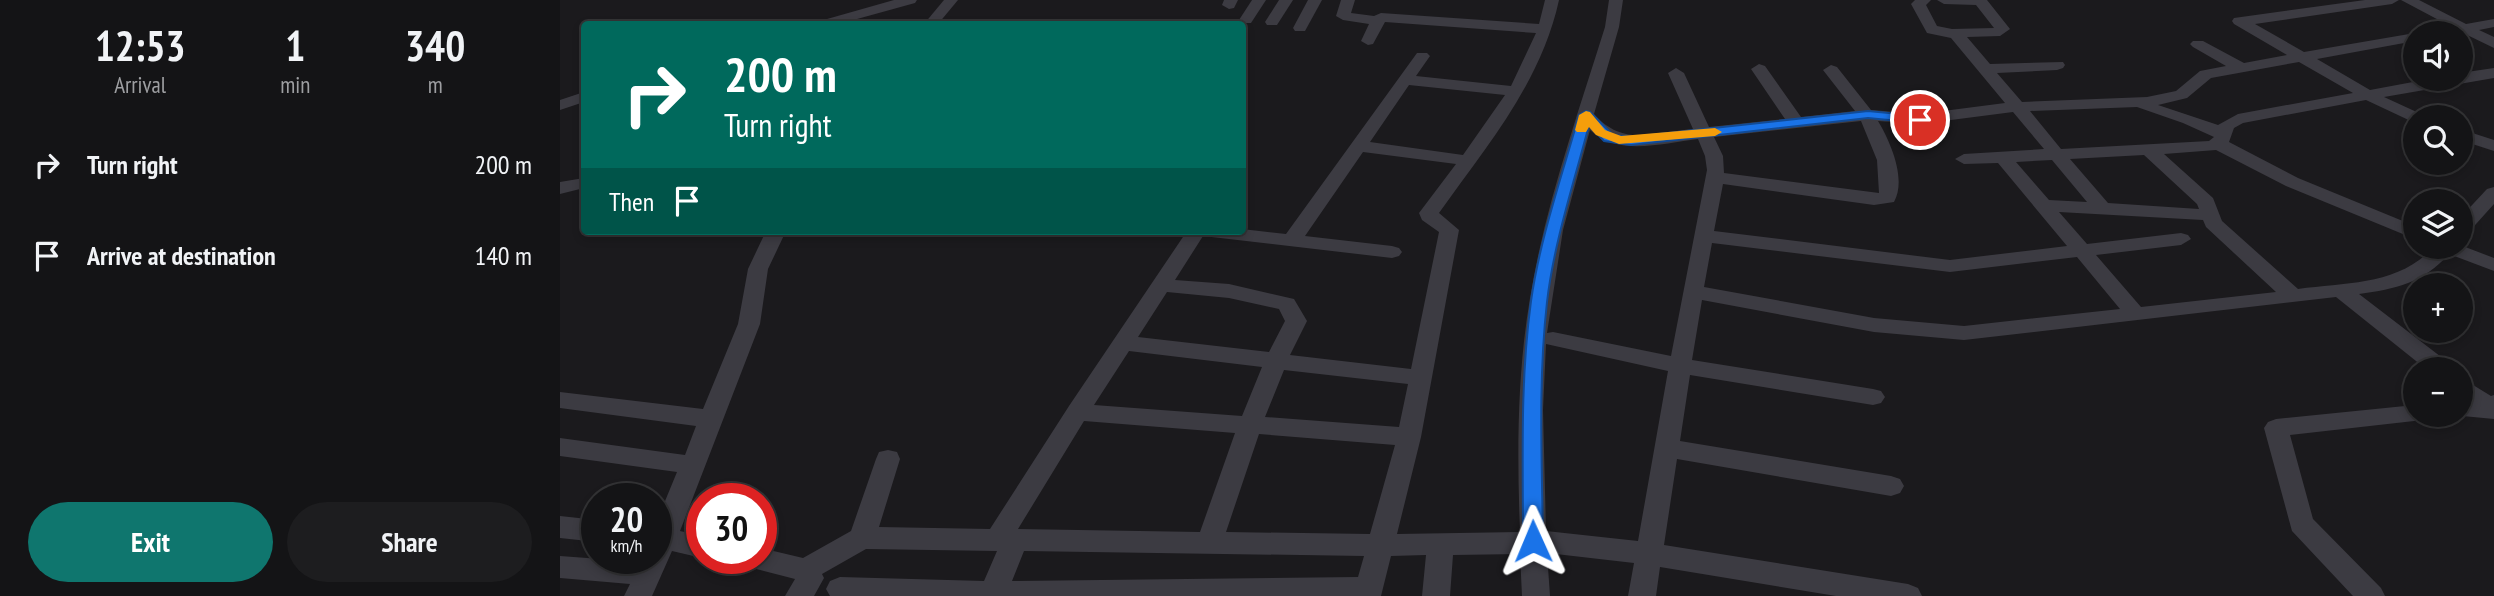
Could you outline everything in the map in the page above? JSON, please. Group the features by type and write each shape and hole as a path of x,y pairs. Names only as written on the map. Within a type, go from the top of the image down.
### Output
{"street":[{"path":"836,21 910,0"},
{"path":"934,21 951,0"},
{"path":"1246,20 1259,0"},
{"path":"1272,22 1286,0"},
{"path":"1300,28 1315,0"},
{"path":"1348,0 1343,16 1378,21 1368,41"},
{"path":"1536,596 1532,386 1539,300 1550,243 1612,27 1616,0"},
{"path":"1924,0 1918,4 1932,30 1954,33 2000,32 2003,29 1980,1 1944,0"},
{"path":"2392,0 2271,19 2239,21 2301,58 2403,112"},
{"path":"2408,0 2450,21"},
{"path":"1478,11 1549,15"},
{"path":"1381,17 1549,15"},
{"path":"840,589 993,595 1368,592 1409,437 1449,230 1429,216 1429,213 1470,161 1514,91 1534,56 1549,15"},
{"path":"2473,28 2494,23"},
{"path":"2473,32 2494,43"},
{"path":"1954,33 2102,208"},
{"path":"1586,115 1601,133 1619,141 1868,115 1920,120 2016,107 2135,103 2175,98 2202,75 2403,39"},
{"path":"2198,44 2242,68"},
{"path":"1292,240 1422,56"},
{"path":"1985,69 2057,65"},
{"path":"1759,69 1796,122"},
{"path":"1715,177 1874,199 1887,198 1887,159 1882,142 1868,115 1831,70"},
{"path":"1642,596 1715,177 1714,156 1676,72"},
{"path":"2473,76 2494,73"},
{"path":"1405,80 1514,91"},
{"path":"2222,139 2227,126 2238,118 2403,88"},
{"path":"560,105 581,98"},
{"path":"2135,103 2189,119 2292,182 2403,228"},
{"path":"1964,159 2147,148 2222,139"},
{"path":"2473,139 2494,146"},
{"path":"1358,146 1470,161"},
{"path":"2147,148 2206,202 2208,215 2213,223 2293,296"},
{"path":"2002,156 2136,315"},
{"path":"560,188 581,184"},
{"path":"2473,216 2494,193"},
{"path":"2043,205 2208,215"},
{"path":"672,514 749,324 758,269 774,235"},
{"path":"993,595 1006,540 1077,412 1194,235"},
{"path":"1245,235 1392,252"},
{"path":"1704,236 1933,266 2181,239"},
{"path":"2473,257 2494,265"},
{"path":"1693,292 1874,325 1964,333 2136,315 2407,280 2423,272 2435,259"},
{"path":"1162,285 1229,291 1287,304 1296,321 1275,360 1249,425 1209,543"},
{"path":"2340,290 2426,357"},
{"path":"1553,339 1680,366 1873,397"},
{"path":"1123,343 1420,378"},
{"path":"2473,393 2492,406"},
{"path":"560,400 710,419"},
{"path":"2473,408 2492,406"},
{"path":"1077,412 1409,437"},
{"path":"2371,596 2301,524 2276,428 2403,415"},
{"path":"560,447 692,465"},
{"path":"1667,448 1892,486"},
{"path":"777,569 803,583 862,538 888,459"},
{"path":"560,527 581,529"},
{"path":"862,538 1380,545 1533,541 1650,554 1908,596"},
{"path":"1436,596 1441,543"},
{"path":"560,567 581,565"}],"slow traffic":[{"path":"1581,130 1586,115 1601,133 1619,141 1715,132"}],"route":[{"path":"1533,541 1532,386 1539,300 1550,243 1586,115 1601,133 1619,141 1868,115 1920,120"}]}
